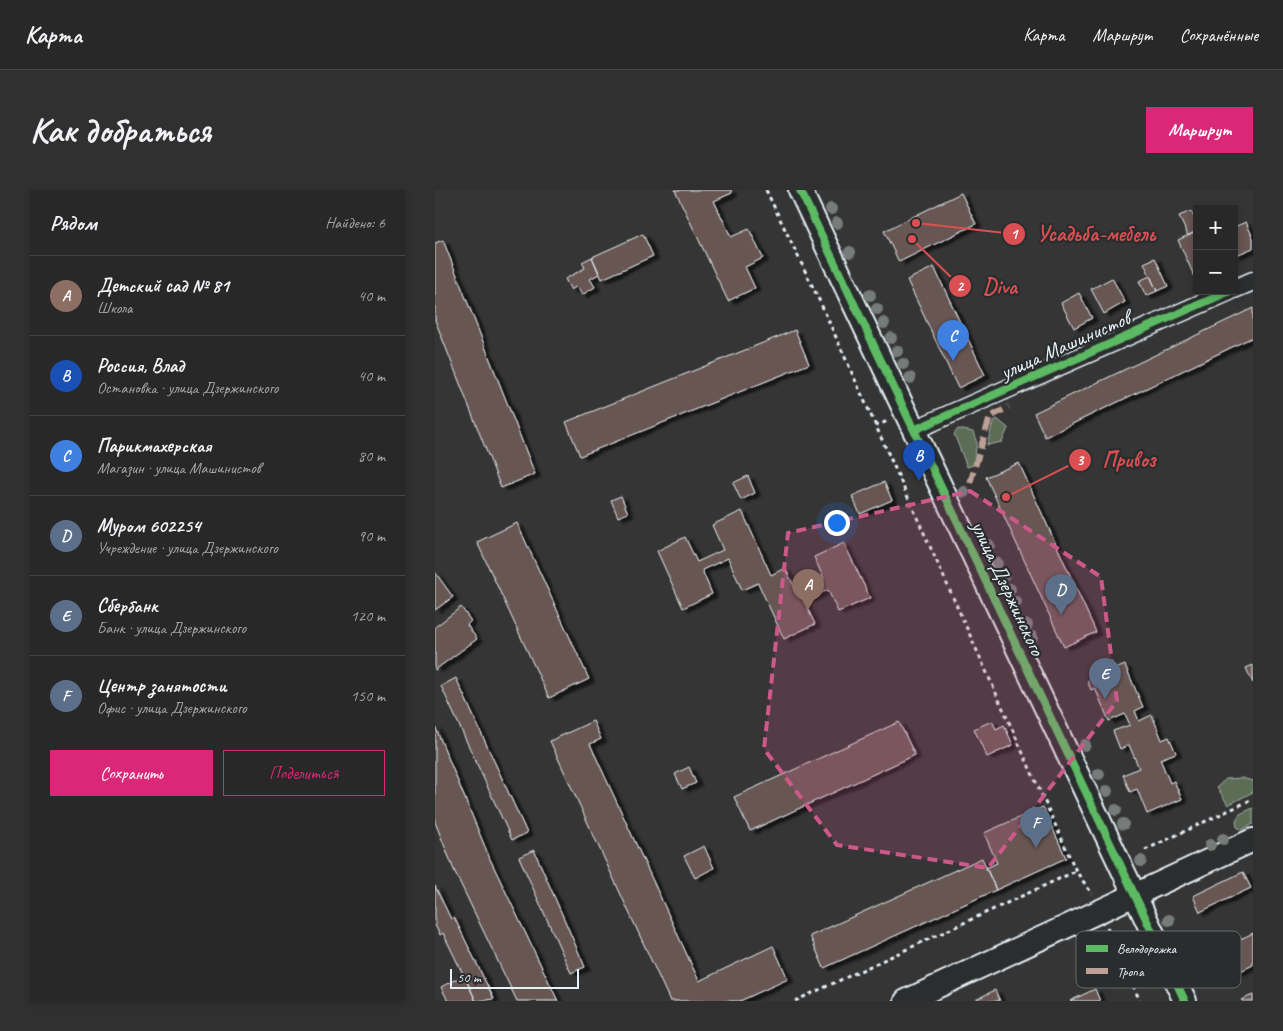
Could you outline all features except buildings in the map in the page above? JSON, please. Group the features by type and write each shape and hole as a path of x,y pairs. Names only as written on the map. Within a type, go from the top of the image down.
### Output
{"street":[{"name":"улица Дзержинского","path":"800,190 1151,931"},
{"path":"1238,287 1253,281"},
{"name":"улица Машинистов","path":"914,430 1221,295"},
{"path":"906,1001 1253,840"},
{"name":"улица Дзержинского","path":"1179,988 1185,1001"}],"path":[{"path":"766,190 821,304 1076,871 1092,892 1108,931"},
{"path":"1145,850 1253,799"},
{"path":"795,1001 1076,871"},
{"path":"1134,988 1140,1001"}],"highlighted area":[{"path":"970,491 1101,577 1117,701 988,868 837,845 764,749 788,533"}],"green space":[{"path":"997,419 1008,428 1002,442 987,445 993,422"},
{"path":"958,429 973,432 977,443 973,465 967,467 954,434"},
{"path":"1242,778 1253,781 1253,792 1228,805 1217,787 1226,779"},
{"path":"1253,808 1253,824 1242,830 1237,827 1236,820 1240,814"}],"marked path":[{"path":"970,483 990,417 1009,407"}],"cycle path":[{"path":"800,190 1152,931"},
{"path":"914,430 1221,295"},
{"path":"1179,988 1185,1001"}],"place":[{"name":"Усадьба-мебель","path":"916,223"},
{"name":"Diva","path":"912,239"},
{"name":"Парикмахерская","path":"953,361"},
{"name":"Россия, Влад","path":"919,481"},
{"name":"Привоз","path":"1006,497"},
{"name":"Детский сад № 81","path":"808,610"},
{"name":"Муром 602254","path":"1061,615"},
{"name":"Сбербанк","path":"1105,699"},
{"name":"Центр занятости","path":"1036,848"}]}
